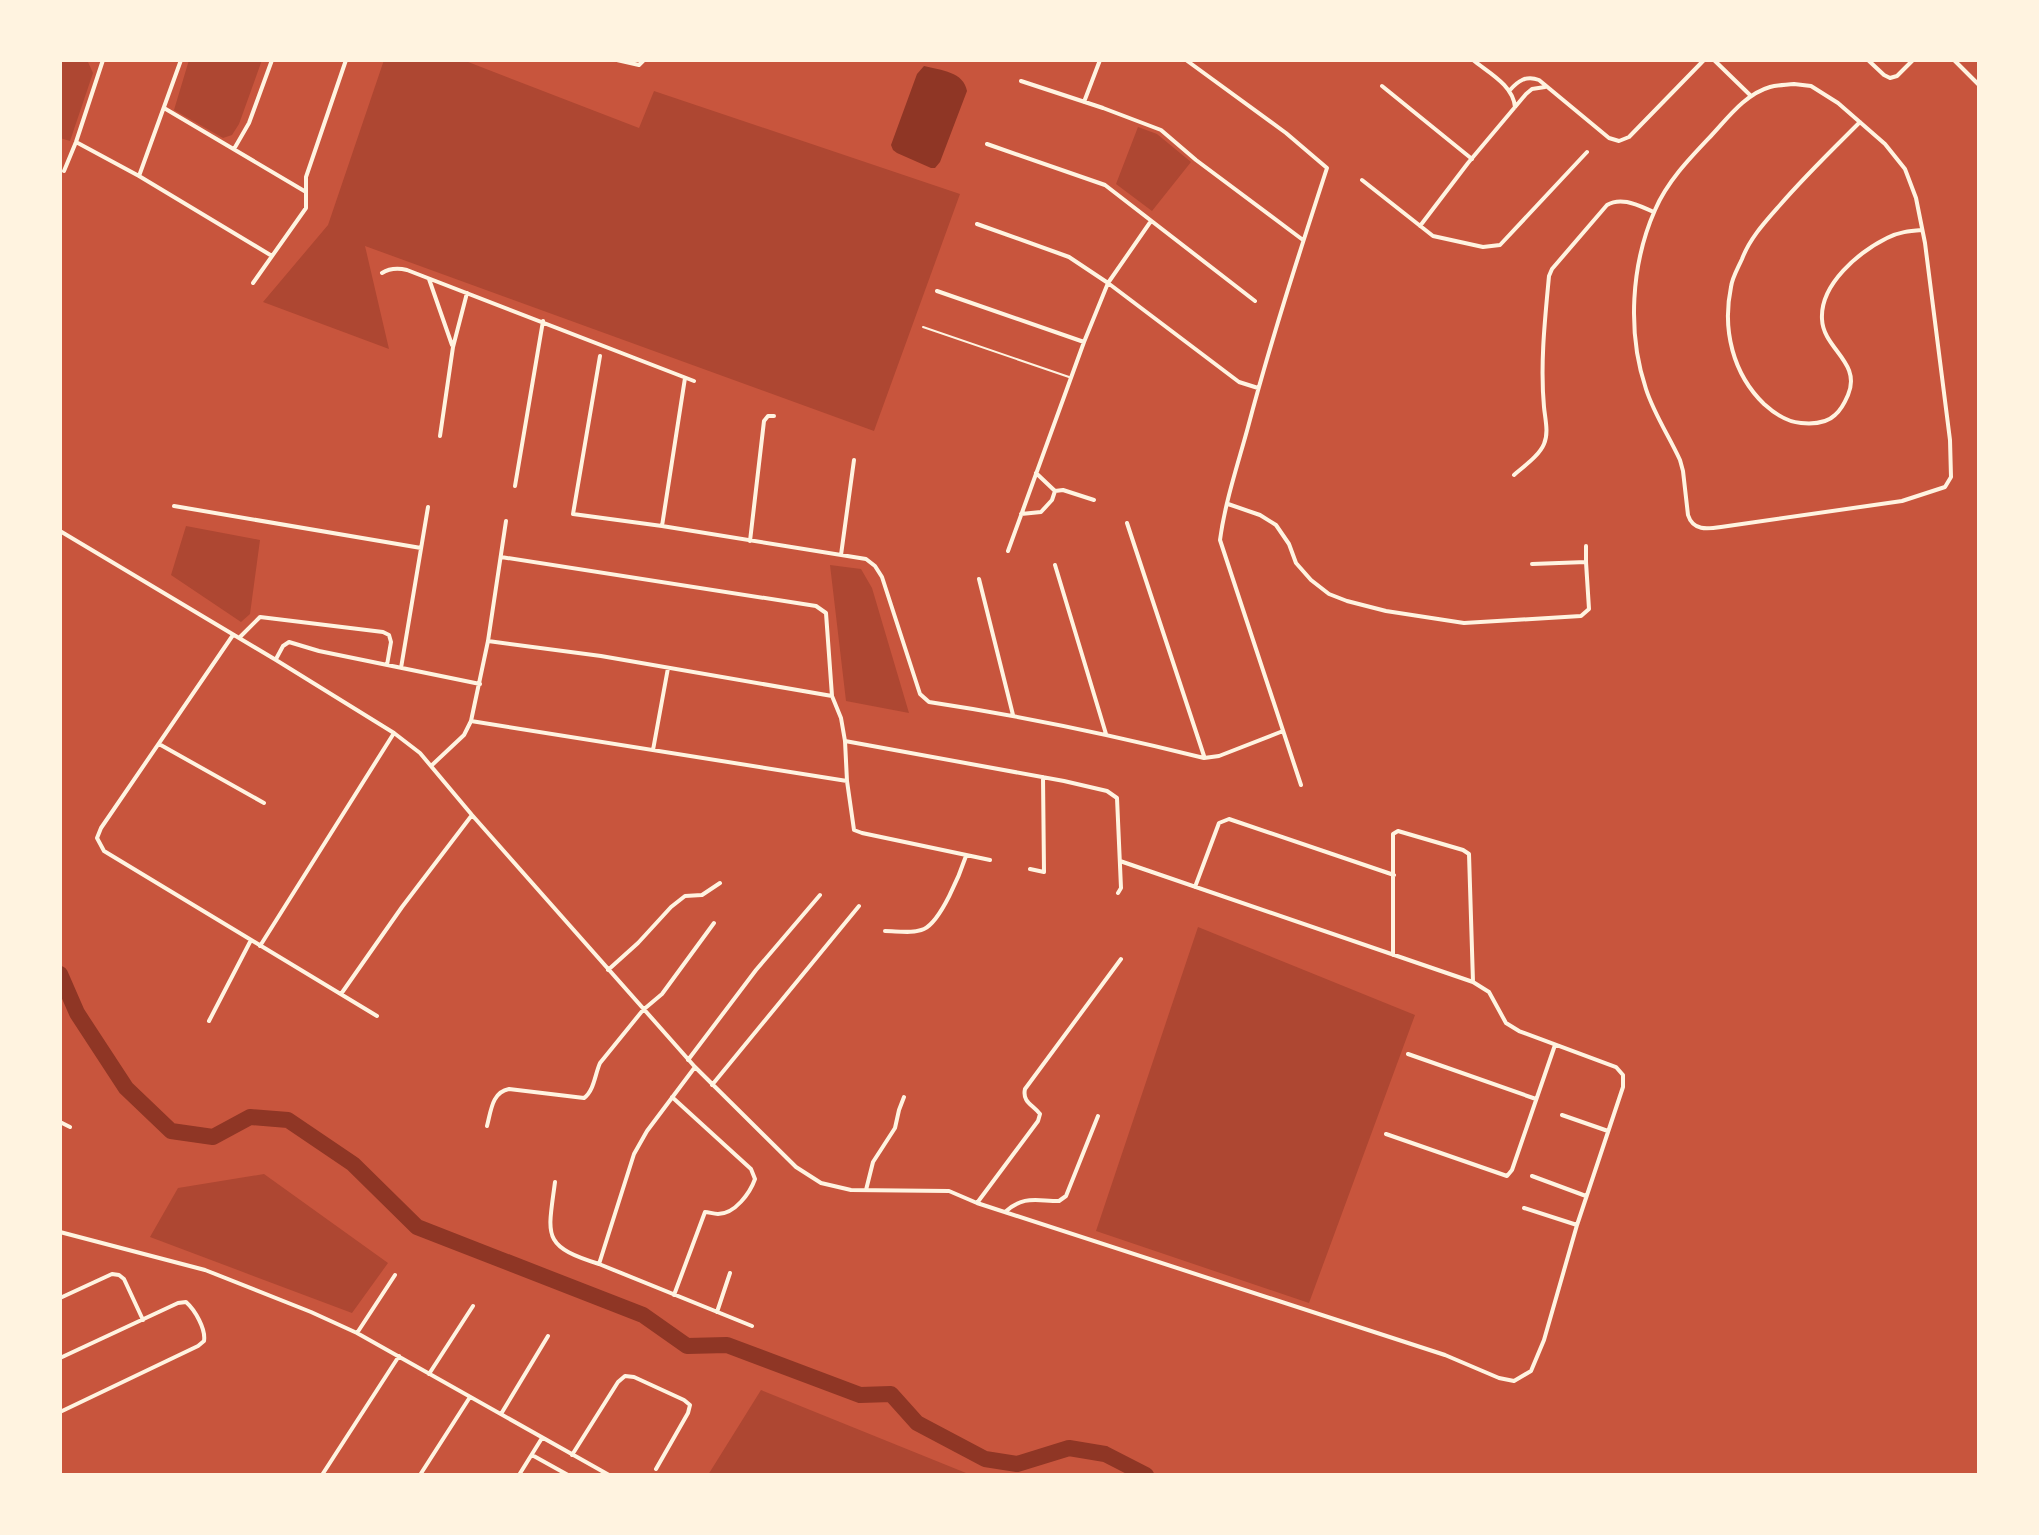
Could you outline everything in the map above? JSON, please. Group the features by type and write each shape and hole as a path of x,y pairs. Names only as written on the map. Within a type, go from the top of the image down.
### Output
{"street":[{"path":"64,171 103,60"},
{"path":"139,176 181,60"},
{"path":"234,149 249,123 272,60"},
{"path":"253,283 306,208 306,177 346,60"},
{"path":"617,60 639,65 644,60"},
{"path":"1084,102 1100,60"},
{"path":"1186,60 1286,133 1327,168 1258,388 1223,516 1220,540 1301,785"},
{"path":"1473,60 1510,90 1515,109"},
{"path":"1510,90 1521,79 1532,77 1609,138 1619,141 1629,137 1704,60"},
{"path":"1714,60 1750,95"},
{"path":"1868,60 1890,78 1897,76 1913,60"},
{"path":"1954,60 1979,85"},
{"path":"1021,81 1161,130 1303,240"},
{"path":"1794,84 1811,86 1838,103 1885,144 1905,169 1916,198 1922,230 1950,440 1951,477 1945,487 1902,501 1706,529 1690,522 1680,460 1655,412 1638,361 1634,312 1637,276 1654,212 1672,180 1750,95 1770,87 1794,84"},
{"path":"1382,86 1472,159"},
{"path":"1420,226 1526,94 1532,89 1547,87"},
{"path":"164,108 306,192"},
{"path":"1860,122 1759,229 1746,249 1731,286 1728,323 1739,372 1752,392 1775,414 1795,422 1814,424 1834,417 1852,385 1851,371 1828,339 1821,322 1823,305 1841,273 1859,256 1889,237 1922,230"},
{"path":"76,142 272,256"},
{"path":"987,144 1105,185 1255,301"},
{"path":"1362,180 1433,236 1483,247 1500,245 1587,152"},
{"path":"1514,475 1545,442 1543,378 1549,276 1552,269 1607,205 1615,201 1629,203 1654,212"},
{"path":"1008,551 1108,283 1151,221"},
{"path":"977,224 1069,257 1239,382 1258,388"},
{"path":"382,273 398,268 694,381"},
{"path":"429,279 453,347"},
{"path":"937,291 1084,342"},
{"path":"440,436 453,347 467,293"},
{"path":"515,486 543,321"},
{"path":"600,356 573,514 866,559 882,577 920,694 929,702 1013,715 1204,758 1219,756 1283,731"},
{"path":"662,526 685,378"},
{"path":"750,541 764,421 768,416 774,416"},
{"path":"841,555 854,460"},
{"path":"1036,473 1055,491"},
{"path":"1055,491 1063,490 1094,500"},
{"path":"1021,514 1041,512 1052,500 1055,491"},
{"path":"1227,504 1260,515 1276,525 1289,544 1296,563 1329,594 1386,611 1464,623 1581,616 1589,609 1586,546"},
{"path":"174,506 421,548"},
{"path":"401,668 428,507"},
{"path":"431,766 464,735 471,721 488,641 506,521"},
{"path":"1127,523 1204,758"},
{"path":"60,531 276,660 394,733 420,753 688,1060 796,1167 821,1183 851,1190 949,1191 977,1203 1445,1355 1499,1378 1514,1381 1531,1371 1544,1340 1577,1225 1623,1087 1623,1075 1616,1067 1519,1031 1506,1023 1489,992 1473,982 1120,861"},
{"path":"501,557 816,606 826,613 832,696 841,718 845,741 854,830 990,860"},
{"path":"1532,564 1586,562"},
{"path":"1055,565 1106,734"},
{"path":"979,579 1013,715"},
{"path":"377,1016 104,851 97,838 236,636 260,617 383,632 389,635 391,642 387,665"},
{"path":"488,641 601,656 832,696"},
{"path":"276,660 283,646 289,642 480,684"},
{"path":"653,750 668,668"},
{"path":"471,721 847,781"},
{"path":"260,946 394,733"},
{"path":"845,741 1107,791 1117,798 1121,888 1118,893"},
{"path":"159,744 264,803"},
{"path":"1030,869 1044,872 1043,777"},
{"path":"340,994 472,815"},
{"path":"1195,887 1219,823 1229,819 1394,875"},
{"path":"1393,955 1393,834 1398,831 1469,854 1473,982"},
{"path":"885,931 921,931 930,926 955,887 967,855"},
{"path":"608,970 685,896 702,895 720,883"},
{"path":"688,1060 756,970 820,895"},
{"path":"712,1085 859,906"},
{"path":"487,1126 495,1096 501,1090 584,1098 590,1094 600,1063 643,1010 662,994 714,923"},
{"path":"209,1021 251,940"},
{"path":"977,1203 1038,1121 1040,1114 1025,1100 1025,1089 1121,959"},
{"path":"1386,1134 1507,1176 1512,1170 1555,1045"},
{"path":"1408,1054 1536,1099"},
{"path":"599,1264 634,1154 647,1131 695,1067"},
{"path":"672,1097 755,1175 753,1185 737,1205 721,1214 705,1212 674,1295"},
{"path":"866,1190 873,1162 895,1128 904,1097"},
{"path":"1562,1115 1608,1131"},
{"path":"1005,1212 1024,1200 1059,1201 1066,1196 1098,1116"},
{"path":"60,1122 70,1127"},
{"path":"1532,1176 1587,1196"},
{"path":"555,1182 549,1224 551,1235 563,1250 752,1326"},
{"path":"1524,1208 1577,1225"},
{"path":"60,1232 205,1270 311,1312 357,1333 609,1475"},
{"path":"717,1312 730,1273"},
{"path":"60,1298 112,1274 119,1275 124,1279 143,1320"},
{"path":"357,1333 395,1275"},
{"path":"60,1358 178,1303 186,1302 192,1307 205,1334 204,1341 198,1346 60,1412"},
{"path":"429,1374 473,1306"},
{"path":"501,1414 548,1336"},
{"path":"322,1475 399,1356"},
{"path":"572,1455 618,1382 625,1376 634,1377 690,1405 656,1469"},
{"path":"420,1475 470,1397"},
{"path":"519,1475 542,1438"},
{"path":"531,1455 568,1475"}],"lane":[{"path":"923,327 1071,378"}],"shaded area":[{"path":"60,60 88,62 93,73 70,141 60,138"},
{"path":"189,60 262,60 239,124 232,135 223,138 174,110"},
{"path":"384,60 463,60 639,128 654,91 960,194 874,431 365,246 389,349 263,302 328,225"},
{"path":"924,66 957,76 967,91 935,168 897,153 891,145 917,74"},
{"path":"1138,127 1157,134 1191,162 1152,211 1116,184"},
{"path":"186,526 260,540 250,614 241,622 171,575"},
{"path":"830,565 861,569 872,588 909,713 846,701"},
{"path":"1198,927 1415,1015 1309,1303 1096,1231"},
{"path":"264,1174 388,1263 352,1313 150,1237 178,1188"},
{"path":"761,1390 971,1475 708,1475"}],"waterway":[{"path":"60,974 77,1013 126,1088 171,1131 213,1137 250,1117 288,1120 353,1164 417,1227 643,1315 687,1346 727,1345 860,1395 891,1394 917,1423 985,1459 1017,1464 1069,1448 1105,1454 1146,1475"}]}
